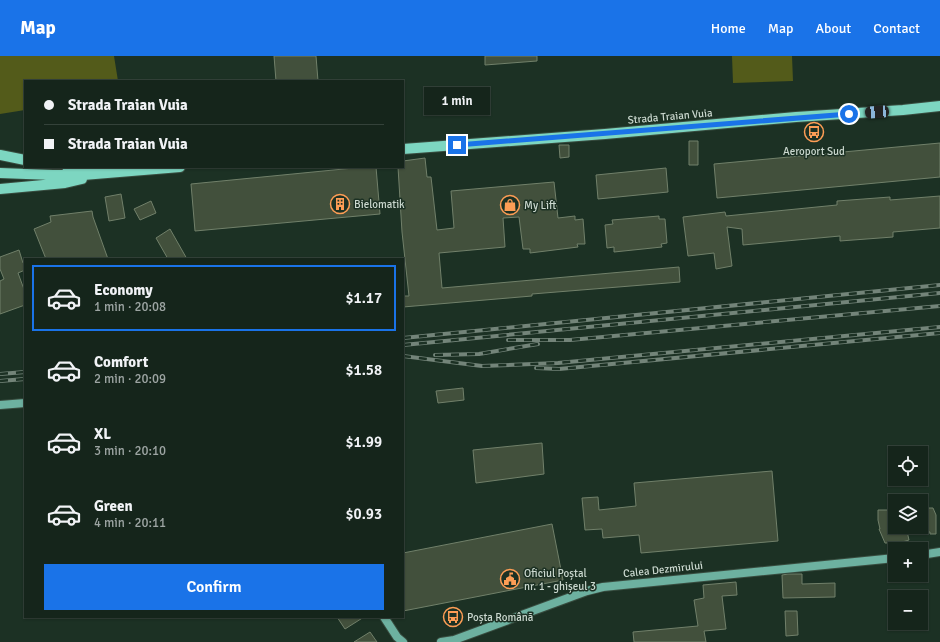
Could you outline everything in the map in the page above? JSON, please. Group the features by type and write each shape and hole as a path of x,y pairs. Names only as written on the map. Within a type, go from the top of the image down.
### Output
{"main road":[{"name":"Strada Traian Vuia","path":"404,149 592,135 720,123 897,111 940,106"},
{"path":"0,155 24,160"},
{"path":"80,168 121,171"},
{"path":"0,172 82,175 165,168"},
{"path":"0,189 65,183 121,171"},
{"path":"0,406 24,403"},
{"path":"928,554 940,552"},
{"name":"Calea Dezmirului","path":"441,642 454,640 587,590 603,587 888,559"},
{"path":"385,618 397,637 403,642"}],"green space":[{"path":"0,56 114,56 118,80 24,80 24,110 0,114"},
{"path":"732,56 792,56 793,81 733,83"}],"building":[{"path":"274,56 316,56 318,80 276,80"},
{"path":"485,56 537,56 537,61 485,65"},
{"path":"689,141 698,141 698,165 689,165"},
{"path":"940,143 940,177 717,198 714,164"},
{"path":"559,145 569,145 569,157 560,158"},
{"path":"425,158 427,177 431,177 437,230 454,228 451,191 554,182 558,218 575,216 575,220 583,219 585,244 577,244 578,247 530,253 530,249 523,249 519,217 503,218 505,247 439,253 442,288 679,267 680,282 532,294 532,296 404,307 404,296 409,296 402,232 398,168 404,168 404,161"},
{"path":"354,168 376,168 380,214 195,231 191,184"},
{"path":"666,168 668,192 598,199 596,175"},
{"path":"121,194 125,218 109,221 105,197"},
{"path":"940,196 940,228 893,232 893,237 840,241 840,236 743,245 742,229 727,227 732,266 716,269 714,253 688,256 683,217 725,212 726,216 837,205 837,201 890,197 890,200"},
{"path":"151,201 156,213 140,220 134,209"},
{"path":"92,211 108,258 46,258 34,229 51,222 50,216"},
{"path":"659,216 659,219 665,219 667,243 661,244 662,247 614,252 614,247 607,248 605,225 613,224 612,220"},
{"path":"170,229 186,258 167,258 156,238"},
{"path":"19,250 24,262 24,270 18,273 24,289 24,305 0,314 0,281 4,279 0,269 0,257"},
{"path":"463,388 464,400 438,403 436,391"},
{"path":"542,443 544,474 476,483 473,450"},
{"path":"772,471 778,541 641,553 639,535 603,538 602,529 585,530 582,498 598,497 599,510 636,506 634,483"},
{"path":"928,508 933,508 936,515 936,534 930,534 930,532 928,532"},
{"path":"878,510 888,510 888,534 908,534 909,540 885,543 879,529"},
{"path":"552,524 563,580 404,611 404,553"},
{"path":"802,574 802,584 835,583 835,597 783,598 782,575"},
{"path":"736,582 737,595 722,596 726,629 704,631 706,642 634,642 633,632 698,626 694,600 704,598 703,585"},
{"path":"785,611 797,611 798,635 786,636"},
{"path":"338,618 362,618 345,629"},
{"path":"370,632 377,642 354,642"}],"railway":[{"path":"404,338 940,285"},
{"path":"404,345 940,293"},
{"path":"508,340 570,340 940,306"},
{"path":"404,356 482,366 558,363 940,327"},
{"path":"536,368 559,369 940,333"},
{"path":"435,355 479,354 538,344"},
{"path":"0,374 24,372"},
{"path":"0,381 24,379"}],"place":[{"name":"Aeroport Sud","path":"814,132"},
{"name":"Bielomatik","path":"340,204"},
{"name":"My Lift","path":"510,205"},
{"name":"Oficiul Poștal nr. 1 - ghișeul 3","path":"510,579"},
{"name":"Poșta Română","path":"453,617"}],"route":[{"path":"457,145 849,114"}]}
